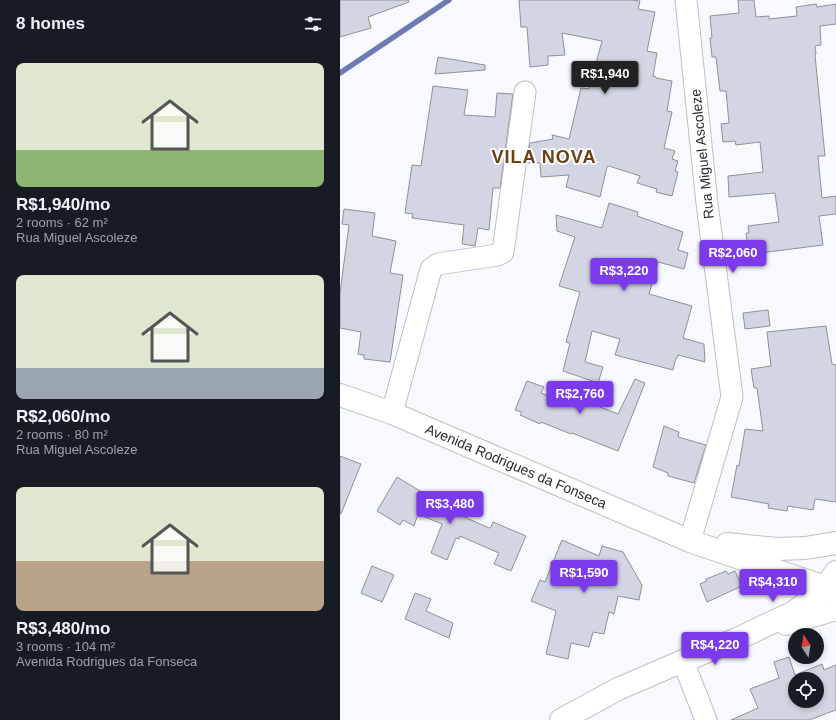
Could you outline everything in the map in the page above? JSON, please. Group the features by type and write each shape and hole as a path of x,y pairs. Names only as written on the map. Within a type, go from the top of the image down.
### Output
{"main road":[{"name":"Avenida Rodrigues da Fonseca","path":"340,395 392,413 690,541 832,583"},
{"name":"Avenida Rodrigues da Fonseca","path":"690,541 777,549 805,548 836,543"},
{"path":"735,640 794,612 832,583"},
{"path":"561,720 618,689 683,660 735,640 836,609"}],"street":[{"name":"Rua Miguel Ascoleze","path":"686,0 707,203 732,397 690,541"},
{"path":"392,413 431,269 438,264 497,255 503,252 525,92"},
{"path":"683,660 706,720"}],"building":[{"path":"340,0 408,0 409,2 368,17 371,28 340,37"},
{"path":"519,0 632,0 640,1 638,9 655,12 647,51 657,53 653,76 672,81 667,111 672,112 664,148 675,151 672,159 678,161 675,171 678,172 672,196 656,192 657,189 637,183 640,176 609,166 607,167 600,197 566,187 569,175 541,177 540,163 527,163 530,143 553,139 552,135 569,139 581,88 589,89 602,41 562,33 565,55 548,56 548,65 530,67 527,27 521,27"},
{"path":"738,0 754,0 756,17 769,16 769,19 797,16 796,7 816,4 817,7 836,4 836,24 820,26 821,45 815,46 825,156 818,156 822,198 836,196 836,214 819,216 823,245 752,254 749,253 746,233 749,233 748,226 779,222 775,193 729,197 728,176 763,172 760,142 736,145 735,141 723,142 721,124 729,123 726,91 720,91 716,57 712,57 710,16 739,13"},
{"path":"438,57 485,65 485,70 435,74"},
{"path":"433,86 468,90 464,115 495,117 497,93 513,94 500,188 493,188 489,230 478,228 475,246 462,244 464,225 412,218 413,214 405,213 412,165 421,166"},
{"path":"609,203 638,212 637,216 683,232 678,250 688,253 684,269 658,262 649,294 692,306 683,338 704,344 705,362 678,355 673,370 615,355 620,339 592,331 585,362 603,367 598,383 563,371 570,343 566,342 580,292 559,286 575,237 557,231 556,215 602,228"},
{"path":"344,209 375,213 372,236 396,241 390,273 403,275 390,362 364,359 364,355 358,354 361,332 340,328 340,293 349,225 342,224"},
{"path":"768,310 770,326 745,329 743,313"},
{"path":"826,326 832,364 836,365 836,502 815,499 813,510 788,506 787,511 768,508 769,504 731,497 737,465 739,466 745,429 763,431 757,388 754,388 751,369 771,366 767,332"},
{"path":"635,379 645,383 618,451 541,422 540,424 520,415 522,412 515,410 527,381 544,387 541,393 581,409 585,401 618,414"},
{"path":"664,426 679,432 678,437 706,445 694,483 668,476 668,473 653,467"},
{"path":"340,456 361,464 341,514 340,514"},
{"path":"397,477 425,494 423,497 451,509 451,511 489,528 493,522 526,536 511,571 494,564 499,553 460,536 459,539 456,538 447,560 431,553 442,524 418,514 414,526 403,520 400,525 377,511"},
{"path":"562,540 599,556 602,546 623,552 642,585 639,600 618,596 614,614 609,612 604,634 593,632 589,647 571,643 568,659 546,654 556,611 531,601 540,580 545,582"},
{"path":"372,566 394,575 382,602 361,593"},
{"path":"726,571 728,574 735,571 742,586 707,602 700,584 707,581 706,579"},
{"path":"415,593 431,599 426,611 453,623 449,638 405,619"},
{"path":"788,657 788,664 791,664 794,672 788,672 788,708 824,708 824,672 802,672 822,664 824,670 836,665 836,710 809,720 731,720 758,708 750,689 779,678 774,662"}],"waterway":[{"path":"340,73 449,0"}],"district":[{"name":"VILA NOVA","path":"544,157"}]}
